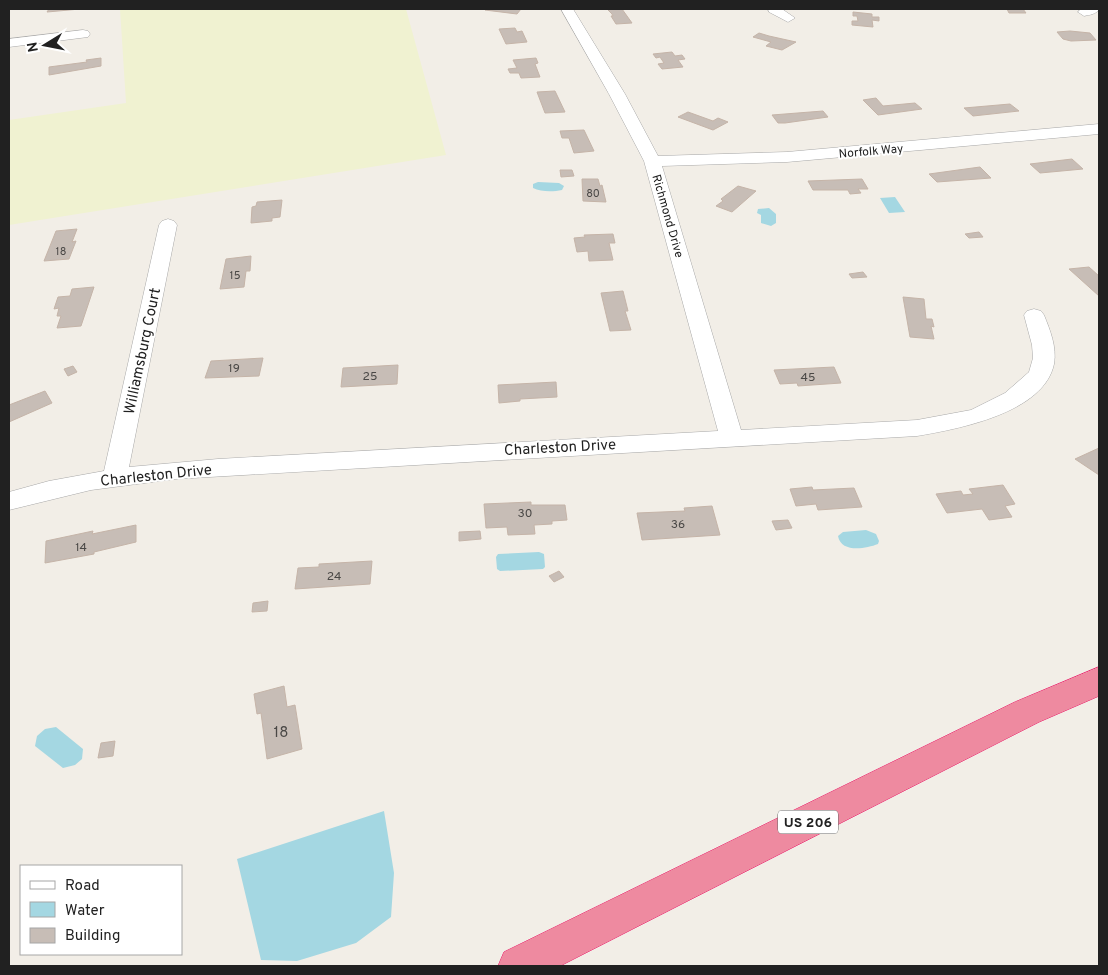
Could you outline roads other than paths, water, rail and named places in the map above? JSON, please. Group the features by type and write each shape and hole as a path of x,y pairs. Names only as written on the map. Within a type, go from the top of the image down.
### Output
{"highway":[{"name":"US 206","path":"518,966 1018,717 1099,682"}],"street":[{"name":"Richmond Drive","path":"567,9 618,94 652,161 732,438"},
{"path":"774,9 788,18"},
{"path":"9,43 83,34"},
{"name":"Norfolk Way","path":"652,161 796,156 1096,132"},
{"name":"Williamsburg Court","path":"115,477 168,226"},
{"name":"Charleston Drive","path":"9,502 24,496 115,477 212,469 493,450 917,428 971,418 1009,402 1034,381 1043,366 1042,339 1034,315"}],"water":[{"path":"538,182 559,183 564,186 562,190 543,191 533,188 533,184"},
{"path":"895,197 905,212 889,213 880,198"},
{"path":"769,208 776,214 776,223 771,226 761,223 761,215 757,213 758,209"},
{"path":"866,530 876,534 879,541 878,544 860,548 849,547 840,541 838,536 843,532"},
{"path":"539,552 544,554 545,567 543,569 500,571 497,569 496,557 498,554"},
{"path":"56,727 83,749 82,759 75,765 63,768 35,746 37,736 45,729"},
{"path":"384,811 394,873 391,917 356,943 297,961 261,960 237,859"}]}
